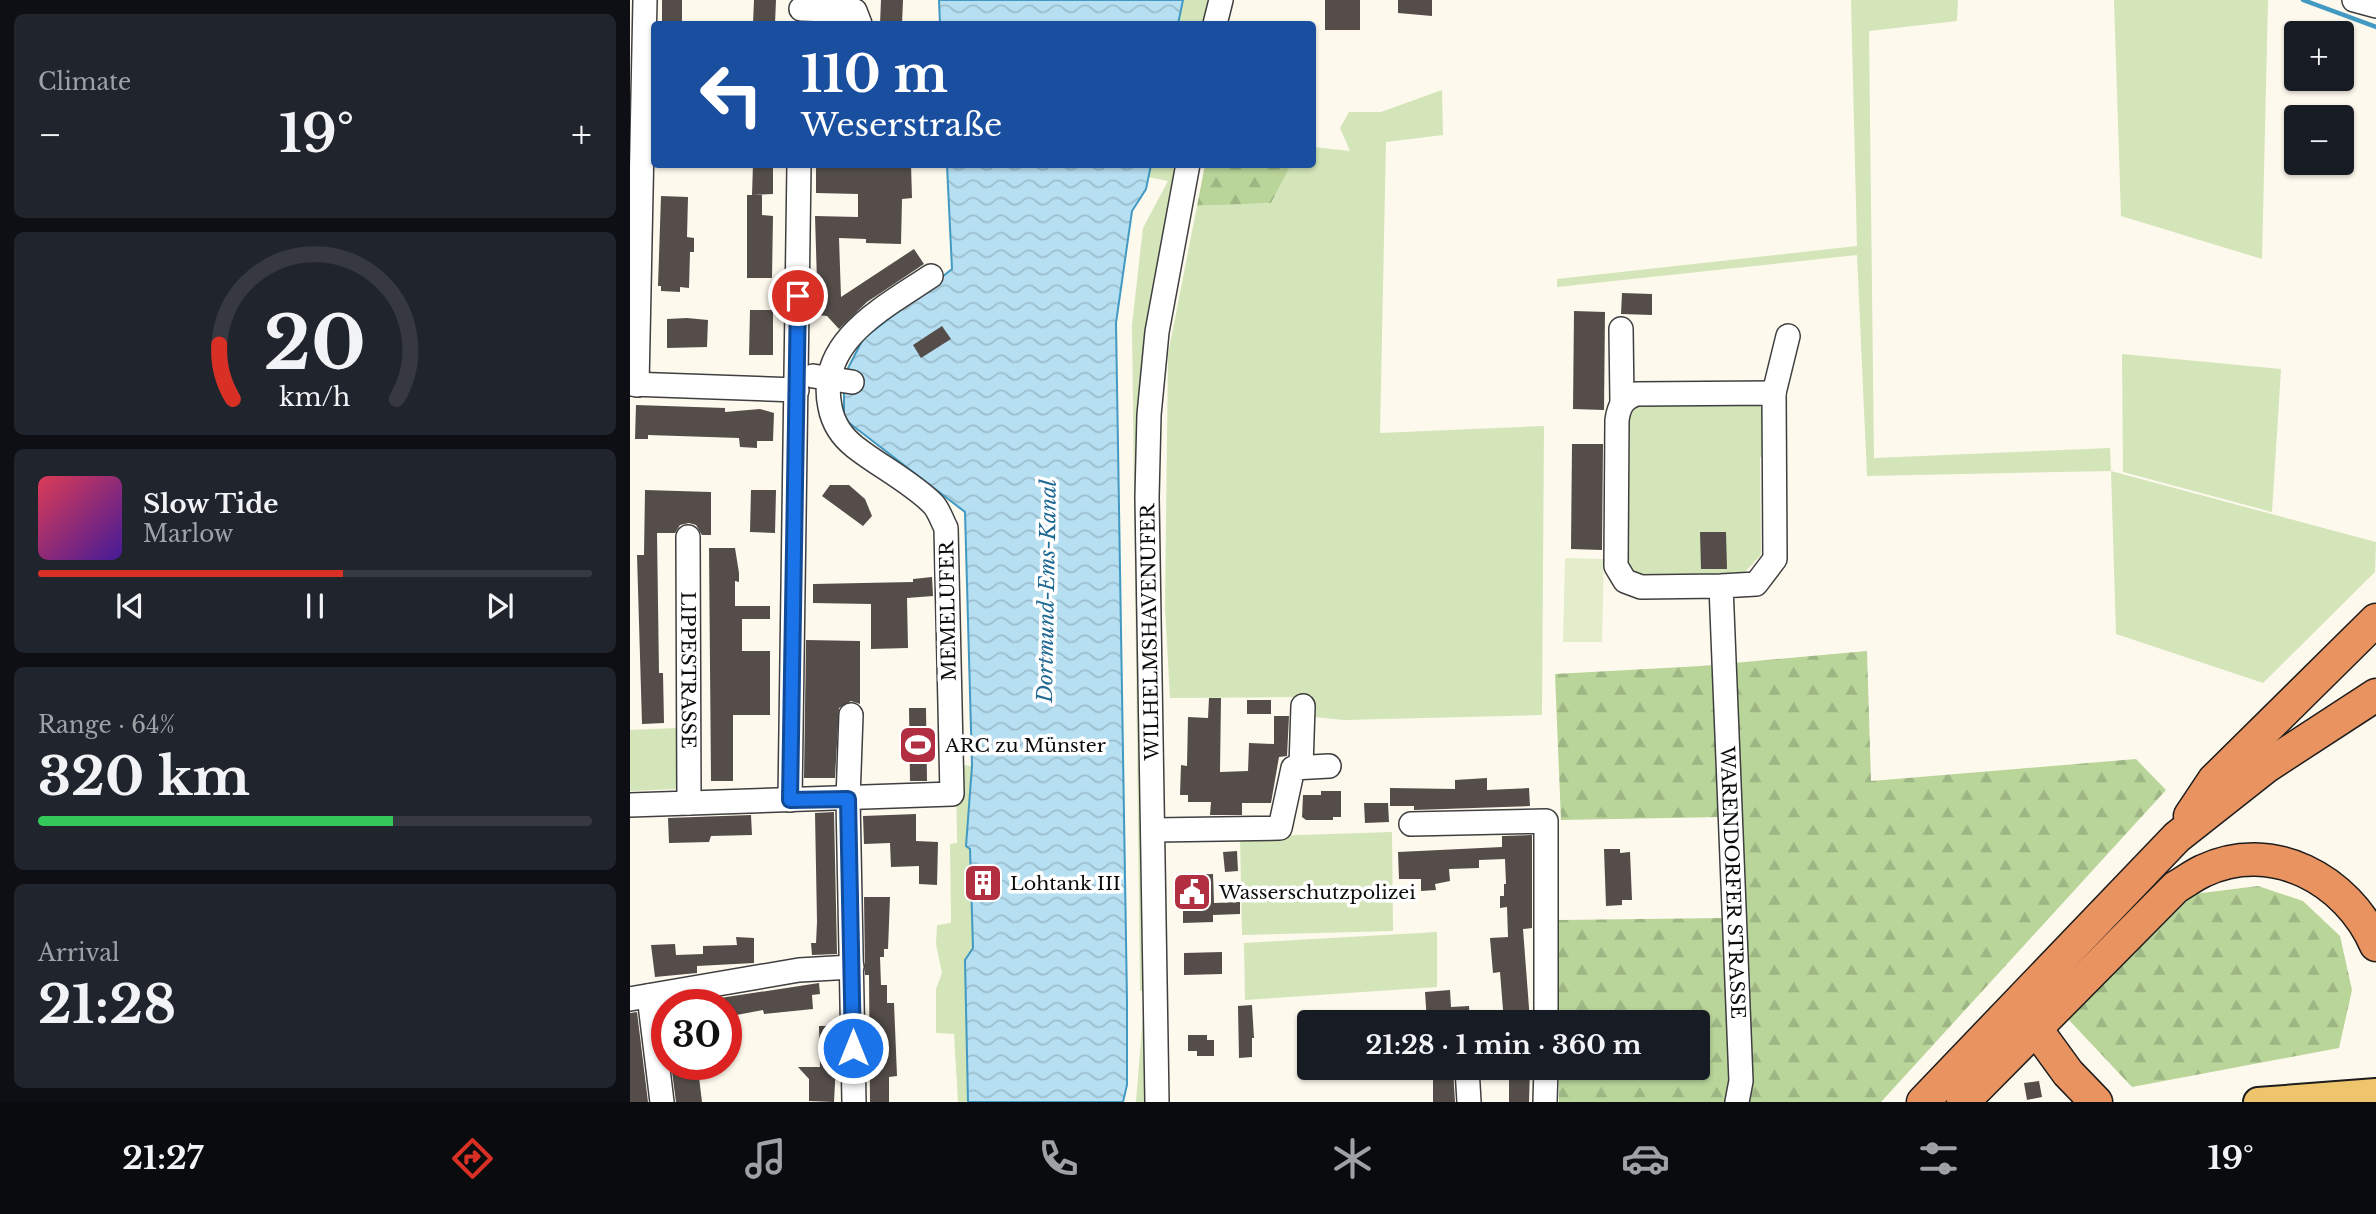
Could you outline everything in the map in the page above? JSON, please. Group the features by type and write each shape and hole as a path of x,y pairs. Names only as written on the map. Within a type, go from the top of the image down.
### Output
{"highway":[{"path":"2177,837 2214,780 2376,620"},
{"path":"1923,1102 2177,837 2267,766 2376,695"},
{"path":"1963,1102 2176,887 2205,870 2232,863 2278,863 2303,869 2331,884 2353,905 2376,945"},
{"path":"1997,1024 2036,1029 2067,1073 2096,1102"},
{"path":"2000,1102 1997,1089 2005,1060"}],"main road":[{"path":"2258,1102 2359,1097"}],"street":[{"path":"645,0 635,184 634,385 797,383 826,377 852,382"},
{"path":"1216,21 1221,0"},
{"path":"2354,0 2376,6"},
{"path":"801,11 855,11 859,21"},
{"path":"790,800 799,168"},
{"name":"WILHELMSHAVENUFER","path":"1157,1102 1147,510 1149,415 1157,332 1187,168"},
{"path":"826,377 838,353 868,319 931,276"},
{"path":"1621,329 1622,402 1618,420 1616,566 1625,581 1642,587 1756,584 1775,559 1774,393 1788,336"},
{"name":"MEMELUFER","path":"826,377 831,415 838,430 851,444 934,505 946,528 952,794 858,795 848,799"},
{"path":"1622,402 1636,394 1774,393"},
{"name":"LIPPESTRASSE","path":"688,537 689,803"},
{"name":"WARENDORFER STRASSE","path":"1721,586 1741,1082 1737,1102"},
{"path":"1301,767 1303,706"},
{"path":"851,715 848,799 854,1102"},
{"path":"1154,830 1280,828 1293,768 1329,766"},
{"path":"630,805 848,799"},
{"path":"1410,824 1546,821 1546,1010"},
{"path":"662,1102 639,998 799,970 852,967"},
{"path":"1468,1080 1469,1102"},
{"path":"1545,1102 1546,1080"}],"green space":[{"path":"1183,0 1212,0 1208,21 1179,21"},
{"path":"1851,0 1958,0 1957,21 1869,31 1874,458 2110,448 2111,471 1867,476 1857,255 1557,287 1557,279 1857,246"},
{"path":"2114,0 2268,0 2262,259 2121,216"},
{"path":"1442,90 1443,135 1386,142 1380,433 1544,426 1542,715 1344,720 1314,717 1311,697 1170,698 1165,608 1168,354 1197,206 1271,203 1289,168 1316,168 1316,147 1350,151 1340,128 1349,112 1381,112"},
{"path":"1150,168 1179,168 1151,327 1148,992 1140,991 1132,325 1143,228 1168,181 1148,177"},
{"path":"1204,168 1289,168 1271,203 1197,206"},
{"path":"2122,354 2281,369 2272,512 2123,472"},
{"path":"1753,400 1766,411 1766,451 1760,458 1761,555 1740,577 1637,578 1624,561 1627,413 1639,401"},
{"path":"2111,471 2376,542 2375,572 2263,683 2116,634"},
{"path":"1565,558 1604,559 1602,642 1563,642"},
{"path":"1867,651 1871,781 2136,759 2166,790 1881,1102 1559,1102 1559,1080 1710,1080 1710,1010 1559,1010 1559,920 1725,918 1722,817 1561,820 1555,674 1701,666"},
{"path":"676,728 677,789 630,791 630,730"},
{"path":"956,764 972,766 966,845 970,849 973,948 965,960 968,1102 958,1102 954,1034 936,1033 936,989 942,973 936,944 937,925 951,923 950,844 957,843"},
{"path":"1392,832 1393,931 1242,935 1240,837"},
{"path":"2258,886 2303,901 2340,936 2352,990 2339,1048 2132,1087 2068,1019 2194,894"},
{"path":"1437,932 1437,987 1245,1000 1244,943"},
{"path":"1149,1014 1152,1102 1136,1102 1143,1015"}],"water":[{"path":"939,0 1183,0 1179,21 940,21"},
{"name":"Dortmund-Ems-Kanal","path":"947,168 1150,168 1146,189 1132,211 1116,323 1127,1000 1127,1085 1123,1102 968,1102 965,960 973,948 970,849 966,846 972,766 965,512 844,419 844,376 863,339 952,269"}],"building":[{"path":"662,0 682,0 682,21 662,21"},
{"path":"754,0 776,0 775,21 753,21"},
{"path":"881,0 903,0 902,21 880,21"},
{"path":"1325,0 1360,0 1360,30 1325,30"},
{"path":"1398,0 1432,0 1432,16 1398,13"},
{"path":"753,168 773,168 773,194 752,195"},
{"path":"816,168 911,168 912,198 902,199 901,244 866,243 866,239 839,238 841,297 914,249 924,264 867,302 839,329 827,316 818,315 815,216 858,217 858,194 816,193"},
{"path":"747,195 762,195 762,215 773,216 772,278 747,278"},
{"path":"661,196 688,197 687,237 694,238 694,252 690,252 689,288 680,287 680,292 661,291 661,286 658,286"},
{"path":"1622,293 1652,294 1652,315 1621,314"},
{"path":"750,310 773,310 773,355 749,355"},
{"path":"1574,311 1605,312 1604,410 1573,409"},
{"path":"667,319 708,320 707,347 667,348"},
{"path":"942,326 951,339 921,358 913,345"},
{"path":"636,405 725,408 725,412 760,409 774,413 773,441 757,441 757,448 740,447 739,438 648,435 648,439 635,439"},
{"path":"1572,444 1603,444 1602,550 1571,549"},
{"path":"830,485 849,485 865,499 872,516 863,526 822,496"},
{"path":"645,490 711,492 711,535 702,535 696,525 689,523 680,525 675,533 657,533 659,673 663,673 664,723 642,724 637,555 644,555"},
{"path":"751,490 776,490 775,533 750,532"},
{"path":"1700,532 1726,532 1727,569 1701,569"},
{"path":"709,548 735,548 739,582 735,581 735,606 770,606 770,619 742,619 742,651 770,651 770,715 733,715 733,781 711,781"},
{"path":"932,577 933,596 907,598 908,648 871,649 871,604 813,603 813,584 913,582 913,579"},
{"path":"806,640 860,641 860,704 851,701 839,708 835,778 804,778"},
{"path":"1209,698 1221,698 1220,772 1248,771 1249,743 1274,744 1274,716 1289,716 1287,756 1279,757 1271,803 1242,803 1242,815 1210,815 1211,802 1188,802 1188,795 1180,795 1181,765 1187,766 1188,717 1208,718"},
{"path":"1247,700 1271,700 1271,714 1247,714"},
{"name":"ARC zu Münster","path":"909,708 926,708 927,781 910,781"},
{"path":"1487,778 1487,790 1529,788 1530,806 1414,810 1414,806 1390,806 1390,788 1455,789 1455,780"},
{"path":"1321,791 1341,791 1341,817 1333,817 1333,820 1306,820 1302,817 1303,795 1321,795"},
{"path":"1364,803 1388,803 1389,822 1365,823"},
{"path":"834,812 837,954 812,955 811,943 816,943 817,922 815,813"},
{"path":"916,814 916,841 938,842 937,885 919,884 919,866 891,867 890,843 864,844 863,816"},
{"path":"751,815 752,835 711,836 709,842 669,843 668,818"},
{"path":"1532,835 1532,928 1523,929 1529,1010 1503,1010 1500,972 1493,973 1490,938 1508,937 1507,907 1500,908 1500,896 1504,896 1506,884 1505,859 1479,860 1479,868 1449,869 1450,881 1435,884 1436,890 1421,891 1421,879 1399,879 1398,852 1502,847 1502,836"},
{"path":"1604,849 1620,849 1620,853 1630,852 1632,900 1622,900 1622,905 1606,906"},
{"path":"1237,851 1238,871 1225,872 1223,852"},
{"path":"1213,874 1214,903 1240,902 1240,914 1213,915 1213,922 1183,923 1183,875"},
{"path":"864,897 890,897 888,949 884,949 884,957 880,957 881,985 887,985 887,1003 894,1003 897,1076 889,1077 889,1102 870,1102 869,975 865,975"},
{"path":"736,937 754,938 754,963 697,966 697,973 655,977 651,945 675,944 676,955 703,954 703,946 737,945"},
{"path":"1222,952 1222,974 1184,975 1184,953"},
{"path":"819,983 820,994 812,995 813,1009 764,1014 763,1010 742,1014 742,995"},
{"path":"1450,990 1451,1007 1469,1006 1469,1010 1426,1010 1425,992"},
{"path":"1252,1005 1252,1057 1239,1058 1238,1006"},
{"path":"637,1012 648,1102 630,1102 630,1013"},
{"path":"819,1026 838,1026 834,1102 809,1101 809,1079 798,1067 820,1067"},
{"path":"1188,1035 1207,1035 1207,1040 1214,1040 1214,1056 1197,1056 1197,1051 1188,1051"},
{"path":"673,1080 699,1080 702,1102 676,1102"},
{"path":"1433,1080 1454,1080 1455,1102 1433,1102"},
{"path":"1509,1080 1530,1080 1529,1102 1509,1102"},
{"path":"2039,1081 2042,1097 2027,1100 2024,1083"}],"waterway":[{"path":"2303,0 2376,27"}],"place":[{"name":"ARC zu Münster","path":"918,745"},
{"name":"Lohtank III","path":"983,883"},
{"name":"Wasserschutzpolizei","path":"1192,892"}],"route":[{"path":"798,296 790,800 848,799 853,1048"}]}
